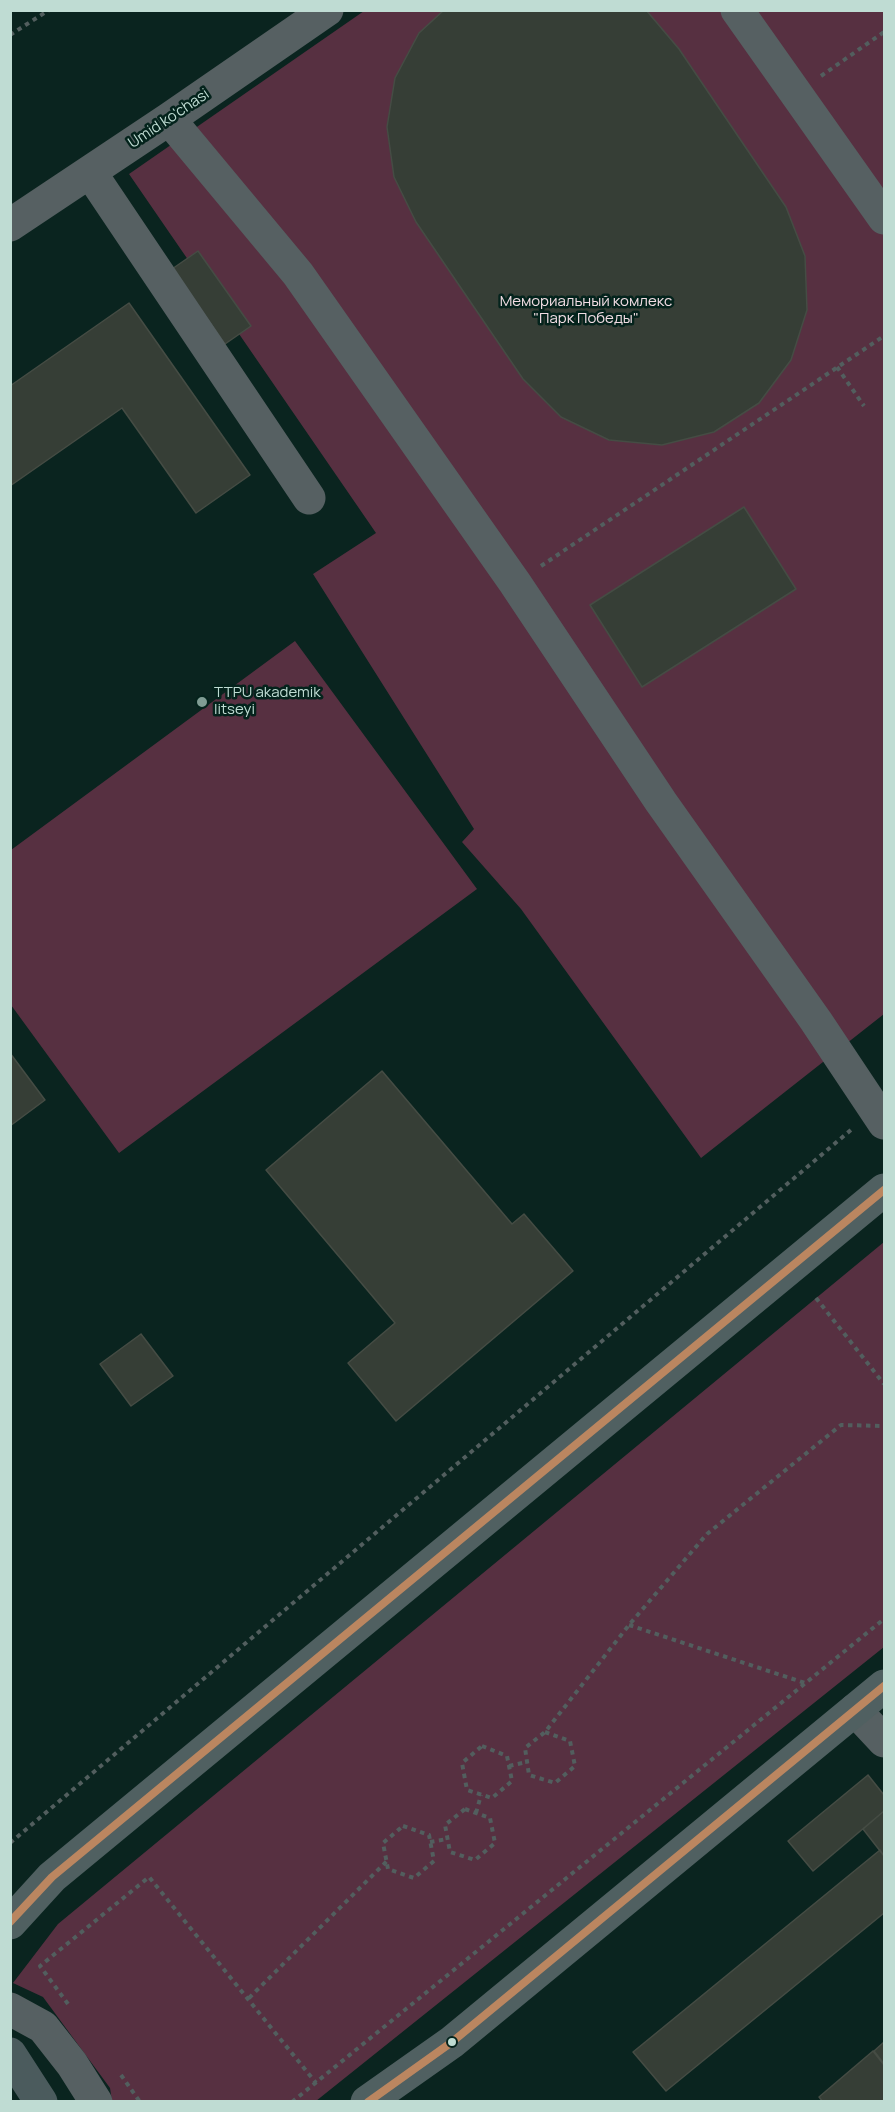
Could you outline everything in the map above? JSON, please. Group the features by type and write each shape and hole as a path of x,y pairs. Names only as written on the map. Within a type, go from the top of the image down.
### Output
{"highway":[{"path":"10,2054 41,2102"}],"main road":[{"path":"10,1906 52,1877 885,1190"},
{"path":"367,2102 452,2042 885,1686"},
{"path":"10,1923 52,1877"}],"street":[{"name":"Umid ko'chasi","path":"10,225 327,10"},
{"path":"737,10 885,218"},
{"path":"169,119 298,274 515,583 661,801 880,1116"},
{"path":"90,172 309,498"},
{"path":"855,1710 885,1741"},
{"path":"10,2009 44,2027 72,2064 96,2102"}],"path":[{"path":"10,35 49,10"},
{"path":"796,93 885,32"},
{"path":"515,583 885,336"},
{"path":"837,368 864,405"},
{"path":"10,1843 880,1116"},
{"path":"816,1298 885,1384"},
{"path":"545,1732 570,1741 575,1766 555,1783 530,1775 525,1748 545,1732 629,1625 707,1533 841,1425 885,1426"},
{"path":"292,2102 885,1619"},
{"path":"629,1625 806,1683"},
{"path":"482,1746 507,1756 512,1781 492,1798 481,1795 467,1790 462,1763 482,1746"},
{"path":"509,1766 527,1762"},
{"path":"476,1813 481,1795"},
{"path":"465,1809 490,1818 495,1843 475,1860 450,1852 447,1839 445,1826 465,1809"},
{"path":"403,1826 429,1835 434,1860 414,1878 388,1869 387,1861 383,1843 403,1826"},
{"path":"430,1843 447,1839"},
{"path":"249,1998 387,1861"},
{"path":"40,1966 148,1877 316,2083"}],"green space":[{"name":"Мемориальный комлекс \"Парк Победы\"","path":"364,11 884,11 884,1014 701,1158 521,909 462,842 474,829 313,574 376,533 129,174"},
{"path":"295,641 477,889 119,1153 11,1005 11,850"},
{"path":"884,1242 884,1647 316,2101 112,2101 110,2088 43,1997 13,1983 58,1924"}],"building":[{"path":"444,10 646,10 679,49 786,207 805,256 807,310 791,360 759,403 714,432 662,445 609,440 561,417 523,379 416,222 394,177 387,127 395,78 419,33"},
{"path":"198,251 251,326 225,344 172,269"},
{"path":"129,303 250,475 196,513 122,408 10,486 10,386"},
{"path":"744,507 796,589 642,687 590,605"},
{"path":"10,1053 45,1100 10,1126"},
{"path":"382,1071 512,1224 524,1214 573,1271 396,1421 348,1363 395,1323 266,1170"},
{"path":"141,1334 173,1376 131,1406 100,1364"},
{"path":"868,1775 884,1795 884,1811 813,1871 788,1841"},
{"path":"884,1811 884,1856 863,1829"},
{"path":"880,1850 884,1856 884,1913 666,2091 633,2052"},
{"path":"884,2042 884,2064 874,2051"},
{"path":"873,2051 884,2065 884,2102 823,2102 819,2097"}],"transit line":[{"path":"10,1922 52,1877 884,1190"},
{"path":"368,2102 452,2042 884,1686"}],"place":[{"name":"TTPU akademik litseyi","path":"202,702"}]}
